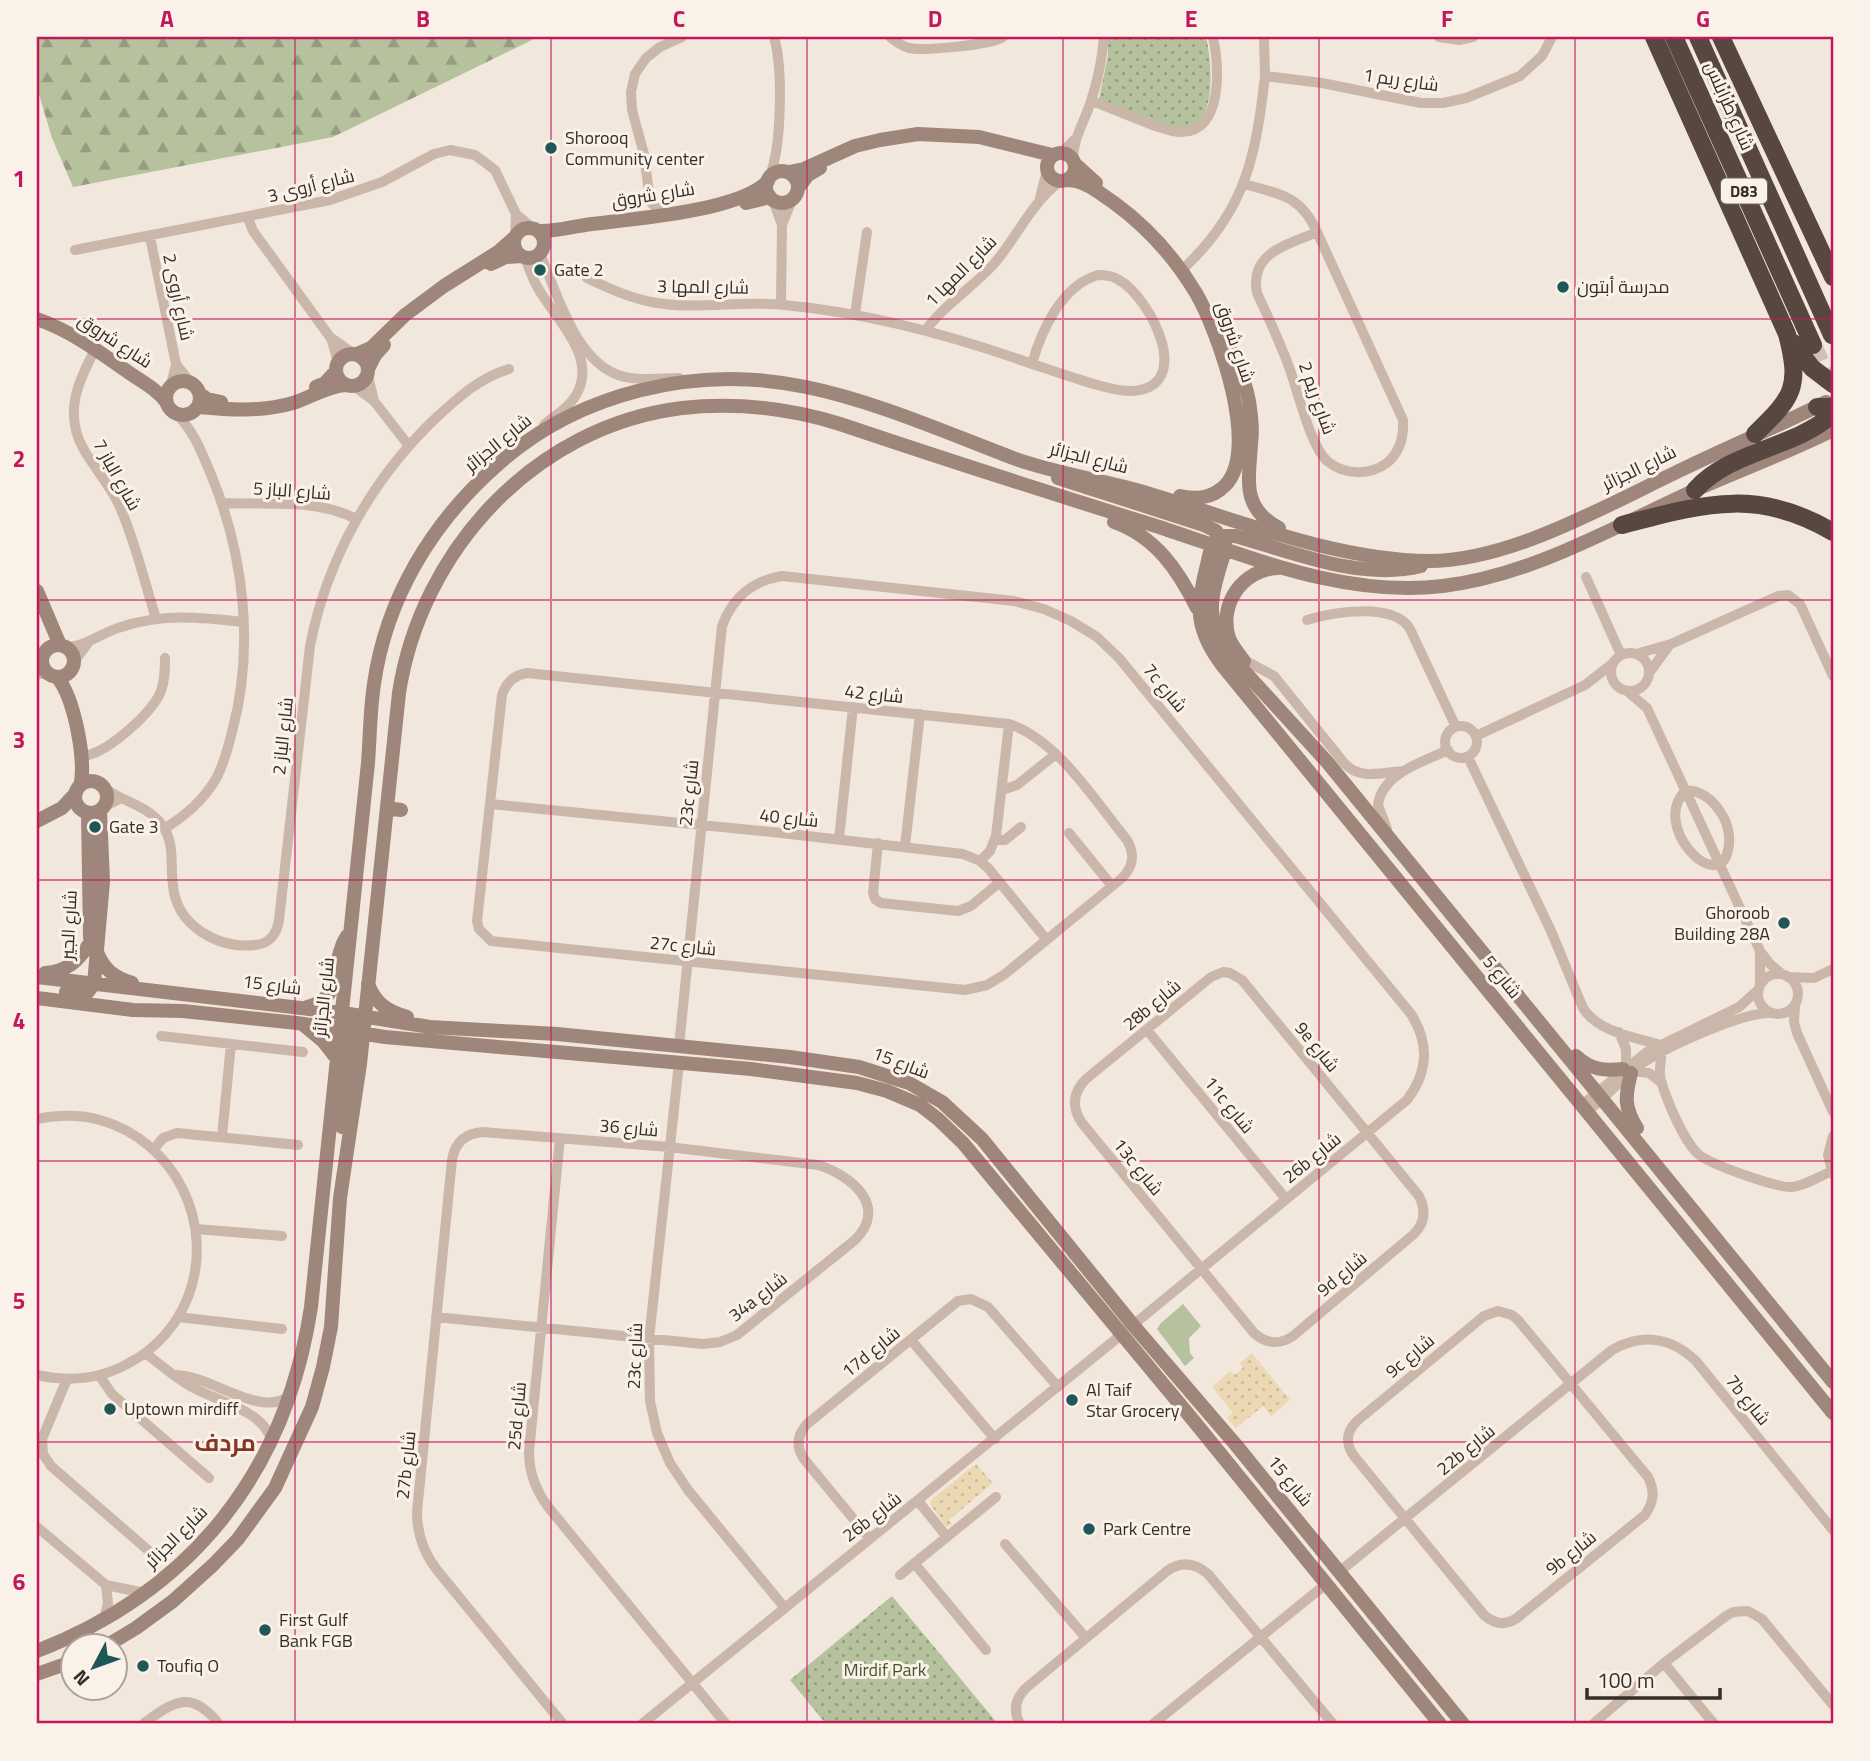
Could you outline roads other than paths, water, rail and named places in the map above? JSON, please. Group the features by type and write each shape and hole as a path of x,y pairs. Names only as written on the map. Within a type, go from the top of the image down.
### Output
{"highway":[{"path":"1654,37 1787,334 1794,366 1792,388 1783,406 1755,434"},
{"name":"شارع طرابلس","path":"1674,37 1813,345"},
{"name":"شارع طرابلس","path":"1698,37 1832,335"},
{"path":"1721,37 1833,277"},
{"path":"1787,334 1812,368 1833,384"},
{"path":"1695,490 1720,469 1817,426 1829,407"},
{"path":"1622,525 1697,507 1740,503 1787,510 1833,532"}],"street":[{"path":"639,218 648,209 650,201 644,154 631,101 632,82 646,58 660,47 682,37"},
{"path":"774,37 781,78 775,154 767,189 782,225 781,304"},
{"path":"890,37 904,46 919,49 991,43 1003,37"},
{"name":"شارع المها 1","path":"926,330 992,265 1040,199 1059,161 1076,139 1092,101 1104,37"},
{"path":"1092,101 1172,131 1182,132 1201,125 1208,118 1215,99 1217,70 1213,37"},
{"path":"1186,266 1214,236 1244,184 1256,141 1265,76 1264,37"},
{"path":"1439,37 1459,40 1473,37"},
{"name":"شارع ريم 1","path":"1265,76 1332,85 1421,103 1443,103 1466,98 1520,76 1536,64 1552,37"},
{"name":"شارع شروق","path":"787,172 804,169 855,146 893,137 918,134 979,137 1059,161 1083,173 1144,219 1186,266 1205,296 1229,359 1238,434 1236,468 1229,482 1219,491 1200,498 1151,489 1136,490"},
{"name":"شارع شروق","path":"795,194 813,172 845,157 881,147 921,141 949,140 991,146 1031,158 1059,161"},
{"name":"شارع أروى 3","path":"75,250 330,200 357,192 434,154 450,150 475,155 491,166 501,179 516,214 539,239 552,282 583,348 605,370 634,379 697,380"},
{"path":"775,154 787,172 796,178 795,194 782,225"},
{"path":"1059,161 1072,176 1063,181"},
{"name":"شارع شروق","path":"1059,161 1052,178 1089,186 1120,207 1168,255 1202,305 1245,387 1251,414 1252,442 1248,485 1252,501 1268,521 1302,540"},
{"path":"768,179 776,172 787,172"},
{"name":"شارع شروق","path":"539,239 747,196 758,190 768,179"},
{"name":"شارع المها 1","path":"1040,199 1063,181"},
{"name":"شارع ريم 2","path":"1244,184 1282,195 1298,203 1310,217 1317,232 1403,420 1404,432 1394,455 1385,464 1362,473 1337,468 1319,450 1255,283 1256,272 1267,255 1317,232"},
{"path":"772,198 782,203 795,194"},
{"name":"شارع شروق","path":"539,239 673,220 772,198"},
{"path":"650,201 663,215"},
{"name":"شارع أروى 3","path":"515,237 516,214"},
{"path":"248,218 256,235 330,337 365,359 374,401"},
{"path":"170,399 177,383 196,398 230,410 266,409 295,402 335,386 363,383 378,351 433,303 496,261 511,256 533,257 539,239 525,228 498,252 436,291 405,315 371,348 344,356 320,385 271,401 225,403 196,398"},
{"path":"855,314 867,232"},
{"name":"شارع أروى 2","path":"150,237 176,364 196,398"},
{"path":"515,237 515,250 523,257 538,289 578,351 583,372 578,394 572,402 534,435"},
{"name":"شارع المها 3","path":"587,278 617,292 659,303 781,304 855,314 926,330 1032,364 1120,390 1135,391 1149,386 1160,375 1166,352 1157,329 1130,289 1113,277 1098,275 1085,280 1062,302 1045,331 1032,364"},
{"path":"538,289 545,281 552,282"},
{"name":"شارع شروق","path":"37,311 84,333 170,399"},
{"name":"شارع شروق","path":"37,318 96,348 170,399"},
{"path":"330,337 339,379 374,401 409,446"},
{"name":"شارع الباز 7","path":"96,348 77,384 73,407 75,429 83,449 119,506 156,618"},
{"name":"شارع أروى 2","path":"170,399 176,364"},
{"name":"شارع الباز 2","path":"164,829 172,855 174,894 190,923 220,941 254,945 270,940 279,926 307,663 327,581 356,519 409,446 471,387 493,374 509,369"},
{"name":"شارع الجزائر","path":"129,1632 187,1589 226,1552 258,1514 286,1467 312,1407 325,1357 333,1306 340,1198 360,1064 343,1013 373,686 382,646 394,608 411,571 443,522 485,475 534,435 612,398 659,386 697,380 764,381 818,389 1043,467 1136,490 1333,549 1373,556 1435,561 1493,551 1556,528 1755,434 1829,407"},
{"path":"170,399 188,415 196,398"},
{"path":"192,432 196,398"},
{"path":"88,787 141,806 158,820 164,829 201,800 221,769 240,695 244,659 243,622 235,550 223,503 192,432 170,399"},
{"name":"شارع الجزائر","path":"37,1651 103,1620 145,1593 183,1560 229,1510 250,1482 271,1444 291,1395 311,1307 337,1059 351,1031 364,1017 394,809 402,675 418,622 442,571 474,525 511,487 548,458 586,437 648,415 682,408 736,405 771,408 840,424 1063,497 1220,543 1283,568 1359,584 1415,588 1440,587 1519,569 1695,490 1798,448 1833,430"},
{"path":"1043,467 1067,482 1204,525 1220,543 1235,536 1340,565 1380,569 1413,568 1435,561"},
{"path":"1063,497 1085,511 1129,528 1146,538 1178,573 1198,610"},
{"name":"شارع الباز 5","path":"223,503 313,505 335,509 356,519"},
{"name":"شارع 5","path":"1220,543 1199,596 1198,610 1207,642 1222,666 1833,1413"},
{"name":"شارع 5","path":"1220,543 1210,604 1211,615 1217,638 1238,667 1328,763 1833,1382"},
{"path":"1283,568 1255,573 1240,584 1233,594 1226,616 1227,628 1235,650 1328,763"},
{"name":"23c شارع","path":"679,1046 722,626 730,608 747,589 758,582 782,576"},
{"name":"7c شارع","path":"782,576 1014,601 1058,614 1097,637 1119,657 1411,1014"},
{"path":"1586,578 1621,655"},
{"path":"37,590 64,646 73,653 51,667"},
{"path":"1476,736 1586,685 1621,655 1636,654 1671,644 1778,596 1788,595 1800,604 1833,676"},
{"path":"37,609 46,635 51,667 88,755 88,787 77,804 93,810"},
{"path":"1307,620 1342,612 1388,614 1401,618 1410,629 1456,727"},
{"path":"51,667 88,642 117,628 156,618 193,616 243,622"},
{"path":"88,642 53,645 51,667 65,690 78,740 82,771 88,787 107,796 93,810"},
{"path":"1627,691 1639,689 1671,644"},
{"path":"1636,654 1646,661 1647,708"},
{"path":"88,755 105,748 151,708 163,684 165,658"},
{"path":"1244,660 1274,676 1344,763 1354,771 1366,775 1404,771"},
{"path":"1612,664 1614,683"},
{"name":"شارع 42","path":"527,673 1009,724 1030,732 1056,754 1132,847 1132,864 1122,878"},
{"name":"27c شارع","path":"527,673 513,677 502,695 477,913 477,921 484,936 499,943 965,990 996,980 1122,878"},
{"path":"1586,685 1614,683 1647,708 1760,951 1770,964 1796,984 1794,1022 1797,1033 1833,1112"},
{"path":"838,839 853,707"},
{"path":"905,846 920,714"},
{"path":"1009,724 995,840 990,851 980,861 1046,939"},
{"path":"1456,727 1468,728 1476,736 1476,748 1468,757 1457,757 1448,750 1448,734 1456,727"},
{"path":"1394,843 1378,804 1384,788 1404,771 1448,750"},
{"path":"1002,790 1017,785 1056,754"},
{"path":"1468,757 1551,931 1583,1008 1594,1021 1661,1049 1738,1018 1757,1013 1788,1012 1814,978"},
{"path":"37,821 62,808 88,787"},
{"path":"1686,790 1698,792 1710,800 1724,818 1729,847 1725,860 1720,865 1714,866 1700,861 1689,852 1681,837 1675,812 1678,800 1686,790"},
{"path":"62,808 93,810 121,798"},
{"name":"شارع 40","path":"491,804 905,846 963,854 980,861"},
{"name":"شارع الجير","path":"88,987 93,947 96,843 93,810"},
{"path":"995,840 1005,840 1021,827"},
{"path":"1069,833 1112,886"},
{"path":"878,843 873,893 875,899 881,903 958,911 971,906 1000,882"},
{"path":"337,1059 300,1015 331,992 338,951 350,932"},
{"path":"37,976 66,969 93,947 113,975 146,989"},
{"path":"1760,951 1759,1001 1797,1033"},
{"path":"1585,1108 1628,1070 1739,1007 1770,976 1814,978 1833,969"},
{"name":"28b شارع","path":"1086,1079 1217,974 1230,973 1242,981"},
{"name":"شارع 15","path":"37,976 88,987 146,989 300,1015 351,1031 386,1037 751,1069 865,1085 911,1101 928,1111 956,1135 1204,1433 1440,1724"},
{"name":"9e شارع","path":"1242,981 1367,1133"},
{"path":"368,983 377,1001 386,1009 430,1027"},
{"path":"37,989 88,987 98,1005"},
{"name":"شارع 15","path":"37,998 98,1005 300,1015 343,1013 430,1027 557,1034 790,1057 859,1068 909,1083 942,1102 982,1139 1463,1724"},
{"name":"26b شارع","path":"1133,1325 1406,1100 1421,1077 1425,1051 1423,1038 1411,1014"},
{"name":"11c شارع","path":"1147,1030 1286,1199"},
{"path":"340,1198 337,1173 351,1031"},
{"path":"1619,1032 1626,1049 1626,1105 1643,1138 1644,1149"},
{"path":"1550,1033 1593,1068 1649,1073 1662,1083"},
{"path":"161,1036 303,1052"},
{"path":"360,1064 370,1049 386,1037"},
{"path":"222,1136 231,1044"},
{"path":"1661,1049 1659,1068 1662,1083 1688,1142 1710,1162 1785,1186 1798,1185 1833,1173 1828,1156 1833,1136"},
{"path":"751,1069 765,1066 788,1067 793,1062 790,1057"},
{"name":"23c شارع","path":"678,1063 649,1339 650,1401 657,1433 670,1463 688,1490 784,1607"},
{"name":"13c شارع","path":"1086,1079 1076,1092 1074,1100 1077,1116 1201,1268"},
{"path":"37,1118 68,1116 99,1120 137,1137 166,1163 186,1194 196,1229 195,1275 188,1296 178,1317 145,1353 123,1366 99,1375 67,1379 37,1375"},
{"name":"شارع 36","path":"452,1160 457,1145 475,1132 669,1147 818,1165"},
{"path":"153,1149 163,1138 177,1133 298,1145"},
{"name":"9d شارع","path":"1201,1268 1259,1338 1280,1342 1293,1336 1414,1234 1422,1224 1424,1210 1419,1196 1367,1133"},
{"name":"25d شارع","path":"560,1138 529,1452 531,1473 538,1492 726,1724"},
{"name":"27b شارع","path":"452,1160 417,1512 419,1537 423,1549 437,1570 564,1724"},
{"name":"34a شارع","path":"436,1317 703,1344 729,1339 744,1330 862,1234 869,1217 866,1199 840,1174 818,1165"},
{"path":"1015,1206 1025,1199 1058,1232"},
{"path":"196,1229 282,1236"},
{"name":"17d شارع","path":"870,1539 800,1454 798,1441 807,1424 958,1301 978,1300 988,1307 1058,1387"},
{"name":"9c شارع","path":"1405,1519 1349,1449 1348,1434 1357,1421 1420,1367 1484,1316 1498,1311 1513,1315 1571,1383"},
{"path":"178,1317 282,1329"},
{"name":"26b شارع","path":"642,1724 1121,1335"},
{"name":"7b شارع","path":"1612,1350 1633,1341 1656,1339 1688,1353 1833,1530"},
{"path":"911,1340 995,1439"},
{"name":"22b شارع","path":"1339,1572 1612,1350"},
{"path":"145,1353 192,1388 262,1422 267,1428 271,1444"},
{"path":"99,1375 112,1394 209,1478"},
{"path":"176,1375 202,1379 263,1404 278,1403 291,1395"},
{"path":"67,1379 42,1440 43,1454 51,1466 149,1551"},
{"name":"9b شارع","path":"1405,1519 1484,1615 1496,1623 1504,1624 1517,1618 1645,1515 1653,1500 1652,1485 1571,1383"},
{"path":"1204,1433 1217,1438 1251,1478 1259,1474"},
{"path":"900,1575 996,1497"},
{"path":"918,1501 947,1537"},
{"path":"37,1527 106,1585 145,1593"},
{"path":"1005,1544 1086,1638"},
{"path":"914,1563 986,1650"},
{"path":"1020,1724 1016,1707 1021,1693 1167,1571 1180,1564 1195,1566 1208,1574 1333,1724"},
{"path":"1153,1724 1326,1584"},
{"path":"103,1620 107,1603 106,1585"},
{"path":"1595,1721 1664,1663 1733,1612 1748,1611 1762,1619 1833,1705"},
{"path":"136,1628 151,1635"},
{"path":"1664,1663 1714,1724"},
{"path":"37,1674 60,1666"},
{"path":"144,1724 171,1704 186,1701 206,1709 219,1724"}],"tunnel":[{"path":"1813,345 1830,384"}],"place":[{"name":"Shorooq Community center","path":"551,148"},
{"name":"Gate 2","path":"540,270"},
{"name":"مدرسة أبتون","path":"1563,287"},
{"name":"Gate 3","path":"95,827"},
{"name":"Ghoroob Building 28A","path":"1784,923"},
{"name":"Al Taif Star Grocery","path":"1072,1400"},
{"name":"Uptown mirdiff","path":"110,1409"},
{"name":"Park Centre","path":"1089,1529"},
{"name":"First Gulf Bank FGB","path":"265,1630"},
{"name":"Toufiq O","path":"143,1666"}],"district":[{"name":"مردف","path":"225,1443"}],"park label":[{"name":"Mirdif Park","path":"885,1670"}]}
